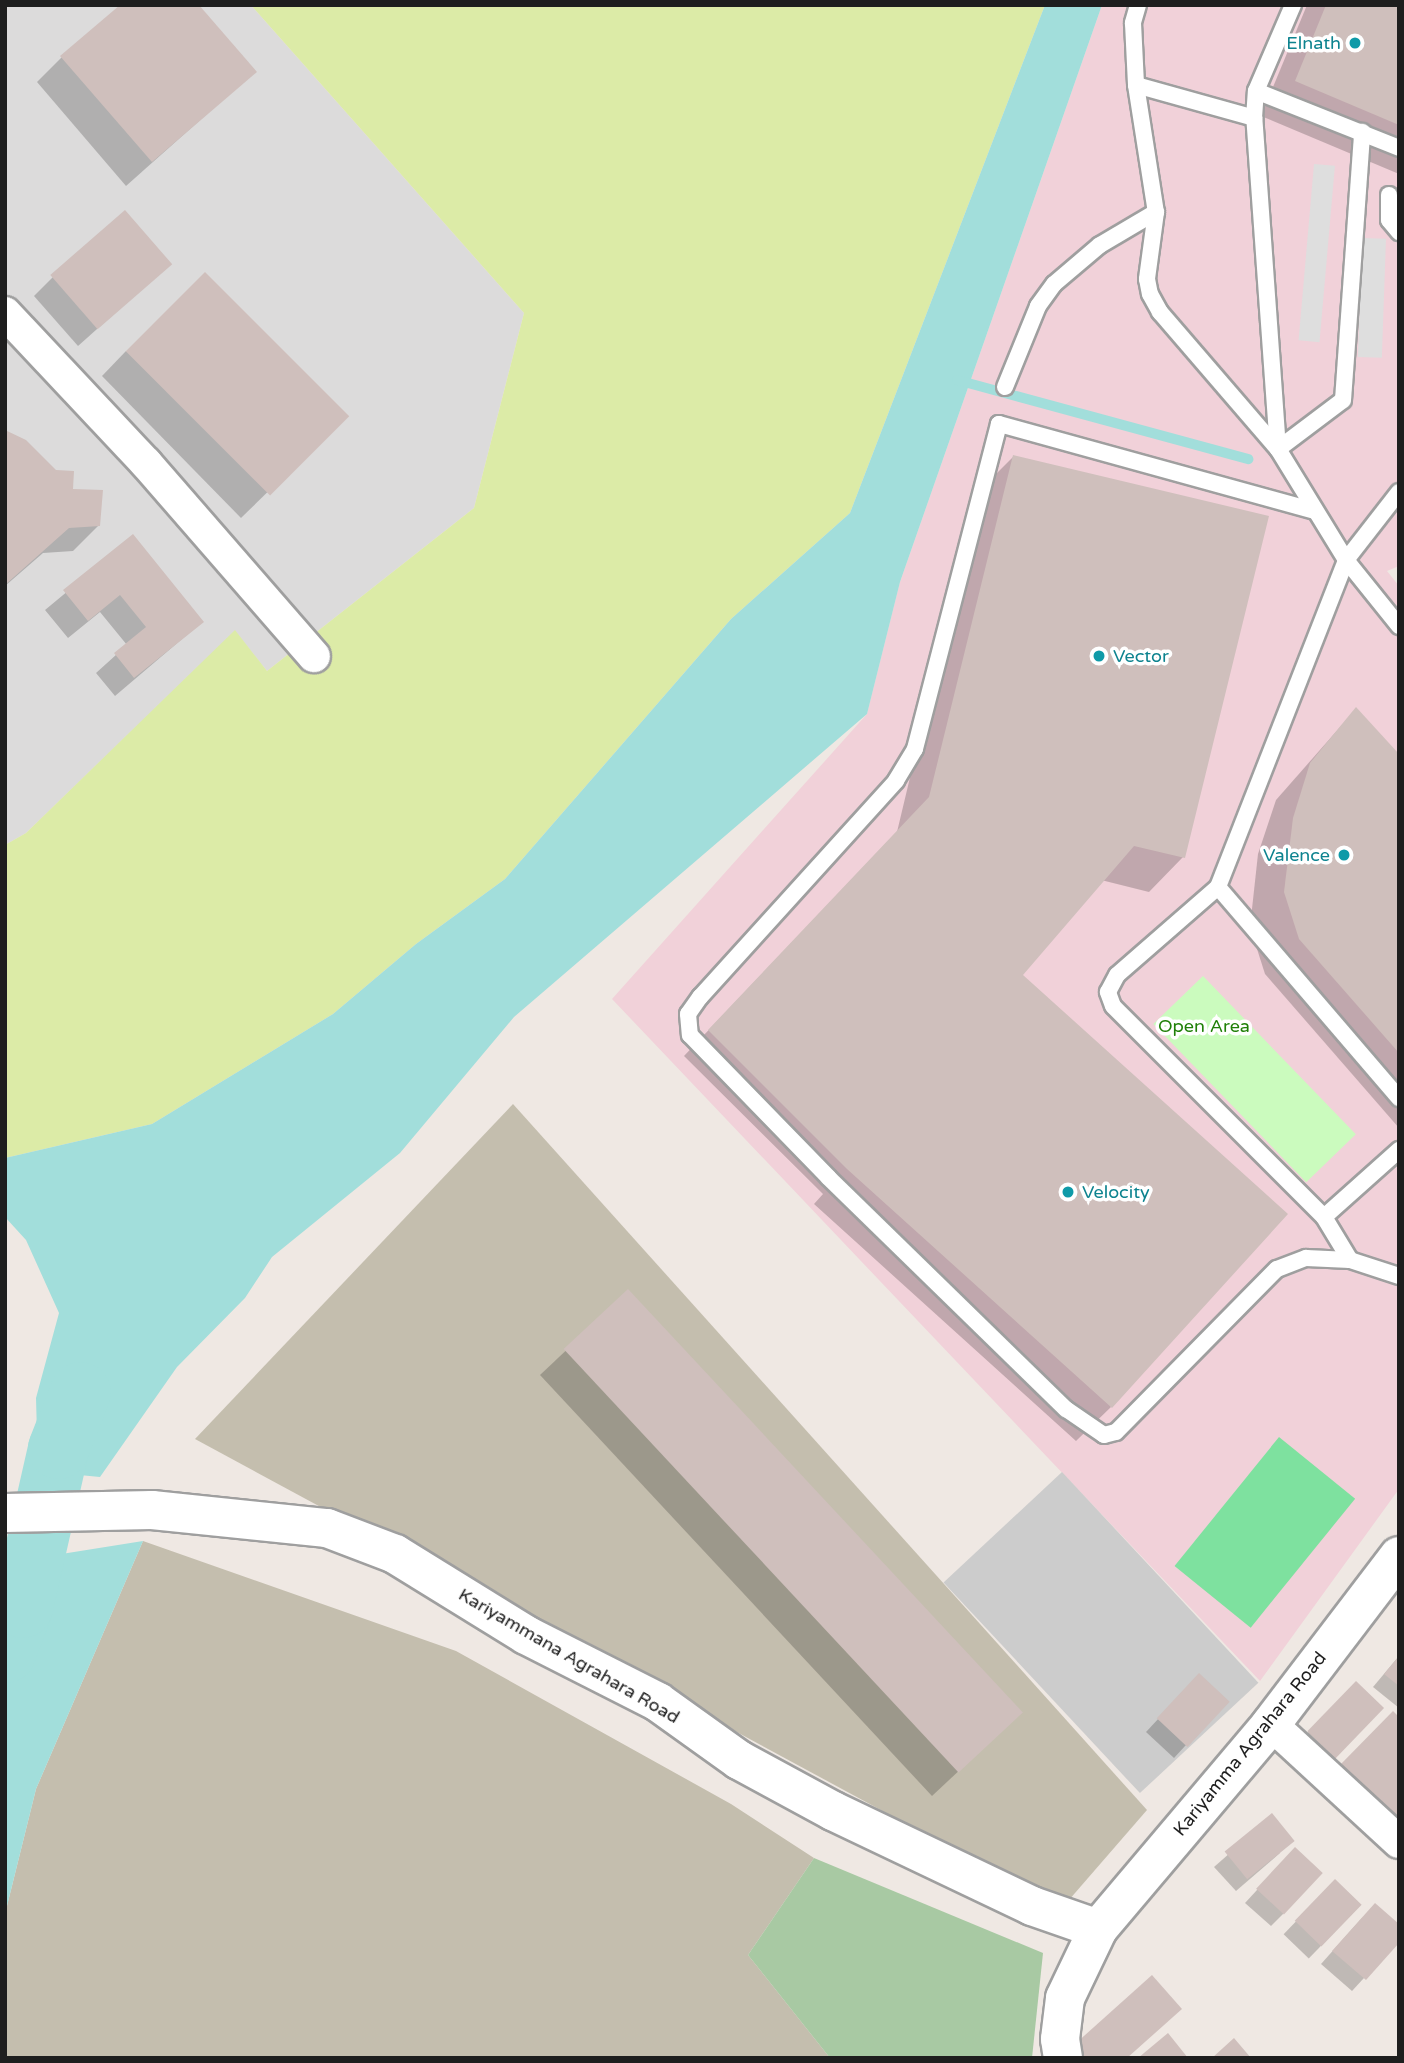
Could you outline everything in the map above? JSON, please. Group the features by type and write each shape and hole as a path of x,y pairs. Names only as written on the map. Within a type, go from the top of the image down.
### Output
{"street":[{"path":"9,325 146,463 314,656"},
{"name":"Kariyammana Agrahara Road","path":"5,1513 152,1510 327,1528 395,1554 526,1635 658,1702 739,1760 833,1811 1032,1906 1098,1929"},
{"name":"Kariyamma Agrahara Road","path":"1063,2058 1060,2039 1065,1998 1098,1929 1271,1724 1399,1556"},
{"path":"1271,1724 1399,1842"}],"lane":[{"path":"1138,5 1133,23 1136,86 1156,212 1147,279 1150,293 1160,312 1278,449 1346,561 1399,626"},
{"path":"1278,449 1254,118 1256,91 1293,5"},
{"path":"1136,86 1254,118"},
{"path":"1256,91 1399,148"},
{"path":"1278,449 1343,400 1362,132"},
{"path":"1388,195 1389,220 1399,232"},
{"path":"1005,387 1038,306 1054,284 1100,244 1156,212"},
{"path":"1315,511 999,424 915,749 896,781 688,1014 690,1035 810,1159 1066,1409 1104,1435 1116,1432 1277,1269 1306,1258 1350,1260 1399,1276"},
{"path":"1350,1260 1324,1217 1113,1006 1108,992 1117,975 1218,887 1346,561 1399,492"},
{"path":"1218,887 1399,1098"},
{"path":"1324,1217 1399,1150"}],"shaded area":[{"path":"5,5 251,5 524,313 474,508 267,671 235,631 26,833 5,845"},
{"path":"1102,5 1399,5 1399,566 1387,571 1399,586 1399,1489 1260,1681 612,999 867,714 900,582"},
{"path":"1314,164 1335,166 1319,342 1299,340"},
{"path":"1362,238 1386,239 1382,358 1358,357"},
{"path":"513,1104 1147,1810 1062,1908 195,1439"},
{"path":"1062,1472 1258,1683 1140,1793 944,1582"},
{"path":"143,1541 456,1651 731,1804 814,1858 748,1955 830,2058 5,2058 5,1914 36,1789"}],"green space":[{"path":"251,5 1045,5 850,513 731,619 505,879 416,944 333,1014 152,1124 5,1158 5,845 26,833 235,630 267,671 474,508 524,313"},
{"name":"Open Area","path":"1203,976 1356,1134 1306,1182 1153,1024"},
{"path":"1279,1437 1355,1499 1251,1628 1175,1566"},
{"path":"814,1858 1043,1953 1032,2058 830,2058 748,1955"}],"water":[{"path":"1045,5 1102,5 900,582 867,714 514,1017 400,1153 272,1257 245,1298 177,1367 100,1477 38,1471 36,1398 59,1313 26,1240 5,1217 5,1158 152,1124 333,1014 416,944 505,879 731,619 850,513"},
{"path":"143,1541 36,1789 5,1914 5,1563"}],"building":[{"path":"120,5 199,5 257,72 152,162 60,56"},
{"name":"Elnath","path":"1326,5 1399,5 1399,125 1295,81"},
{"path":"125,210 172,264 98,329 50,275"},
{"path":"205,272 349,416 270,495 126,351"},
{"path":"5,430 26,440 56,470 74,471 73,489 103,490 100,526 69,528 5,585"},
{"path":"1013,455 1269,516 1185,858 1134,846 1023,975 1288,1214 1112,1408 847,1169 708,1030 929,797"},
{"path":"133,534 204,622 134,678 114,653 146,627 120,595 88,621 63,590"},
{"name":"Valence","path":"1356,707 1399,754 1399,1053 1299,939 1284,892 1293,818 1310,763"},
{"path":"628,1289 1023,1712 959,1772 564,1349"},
{"path":"1399,1656 1399,1686 1384,1674"},
{"path":"1199,1673 1230,1702 1187,1747 1157,1718"},
{"path":"1356,1681 1384,1708 1335,1758 1307,1731"},
{"path":"1393,1711 1399,1717 1399,1822 1340,1765"},
{"path":"1272,1813 1295,1841 1247,1879 1225,1851"},
{"path":"1295,1847 1323,1873 1284,1915 1256,1889"},
{"path":"1335,1879 1362,1905 1321,1946 1295,1921"},
{"path":"1375,1903 1399,1924 1399,1943 1366,1980 1332,1951"},
{"path":"1152,1975 1182,2009 1127,2058 1069,2058 1065,2053"},
{"path":"1168,2033 1188,2058 1138,2058"},
{"path":"1234,2038 1251,2058 1212,2058"}],"waterway":[{"path":"957,380 1248,459"},
{"path":"5,1652 22,1607 58,1448 80,1392"}],"place":[{"name":"Elnath","path":"1355,43"},
{"name":"Vector","path":"1099,656"},
{"name":"Valence","path":"1344,855"},
{"name":"Velocity","path":"1068,1192"}]}
